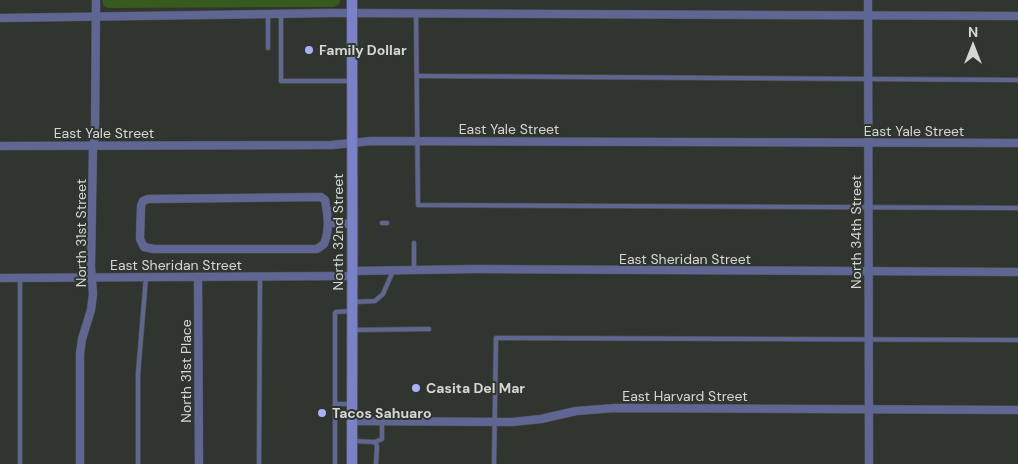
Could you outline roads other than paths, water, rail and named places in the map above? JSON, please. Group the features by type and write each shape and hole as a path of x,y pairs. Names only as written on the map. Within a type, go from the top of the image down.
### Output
{"main road":[{"name":"North 32nd Street","path":"352,0 352,306 354,404 352,464"}],"street":[{"name":"North 31st Street","path":"80,464 80,354 82,339 92,310 93,278 91,267 93,145 95,137 96,0"},
{"name":"North 34th Street","path":"868,0 868,464"},
{"path":"0,18 352,13 1018,16"},
{"name":"East Yale Street","path":"0,146 332,145 371,141 1018,143"},
{"path":"321,197 325,200 329,223 328,234 324,244 317,249 154,249 144,246 140,239 140,206 148,199 321,197"},
{"path":"329,223 352,224"},
{"name":"East Sheridan Street","path":"0,278 260,276 352,274 414,270 1018,272"},
{"name":"North 31st Place","path":"198,277 199,464"},
{"name":"East Harvard Street","path":"353,421 528,421 576,411 615,408 1018,410"}],"lane":[{"path":"268,14 268,48"},
{"path":"281,14 281,81 352,81"},
{"path":"416,14 418,205 1018,208"},
{"path":"417,76 1018,80"},
{"path":"382,223 387,223"},
{"path":"414,243 414,270"},
{"path":"335,464 335,314 352,306 375,301 383,294 393,271"},
{"path":"259,464 260,276"},
{"path":"138,464 138,374 146,277"},
{"path":"20,278 20,464"},
{"path":"353,330 430,329"},
{"path":"494,464 496,338 1018,340"},
{"path":"335,404 354,404"},
{"path":"352,441 375,442 382,439 382,421"},
{"path":"375,442 376,464"}],"place":[{"name":"Family Dollar","path":"309,50"},
{"name":"Casita Del Mar","path":"416,388"},
{"name":"Tacos Sahuaro","path":"322,413"}]}
